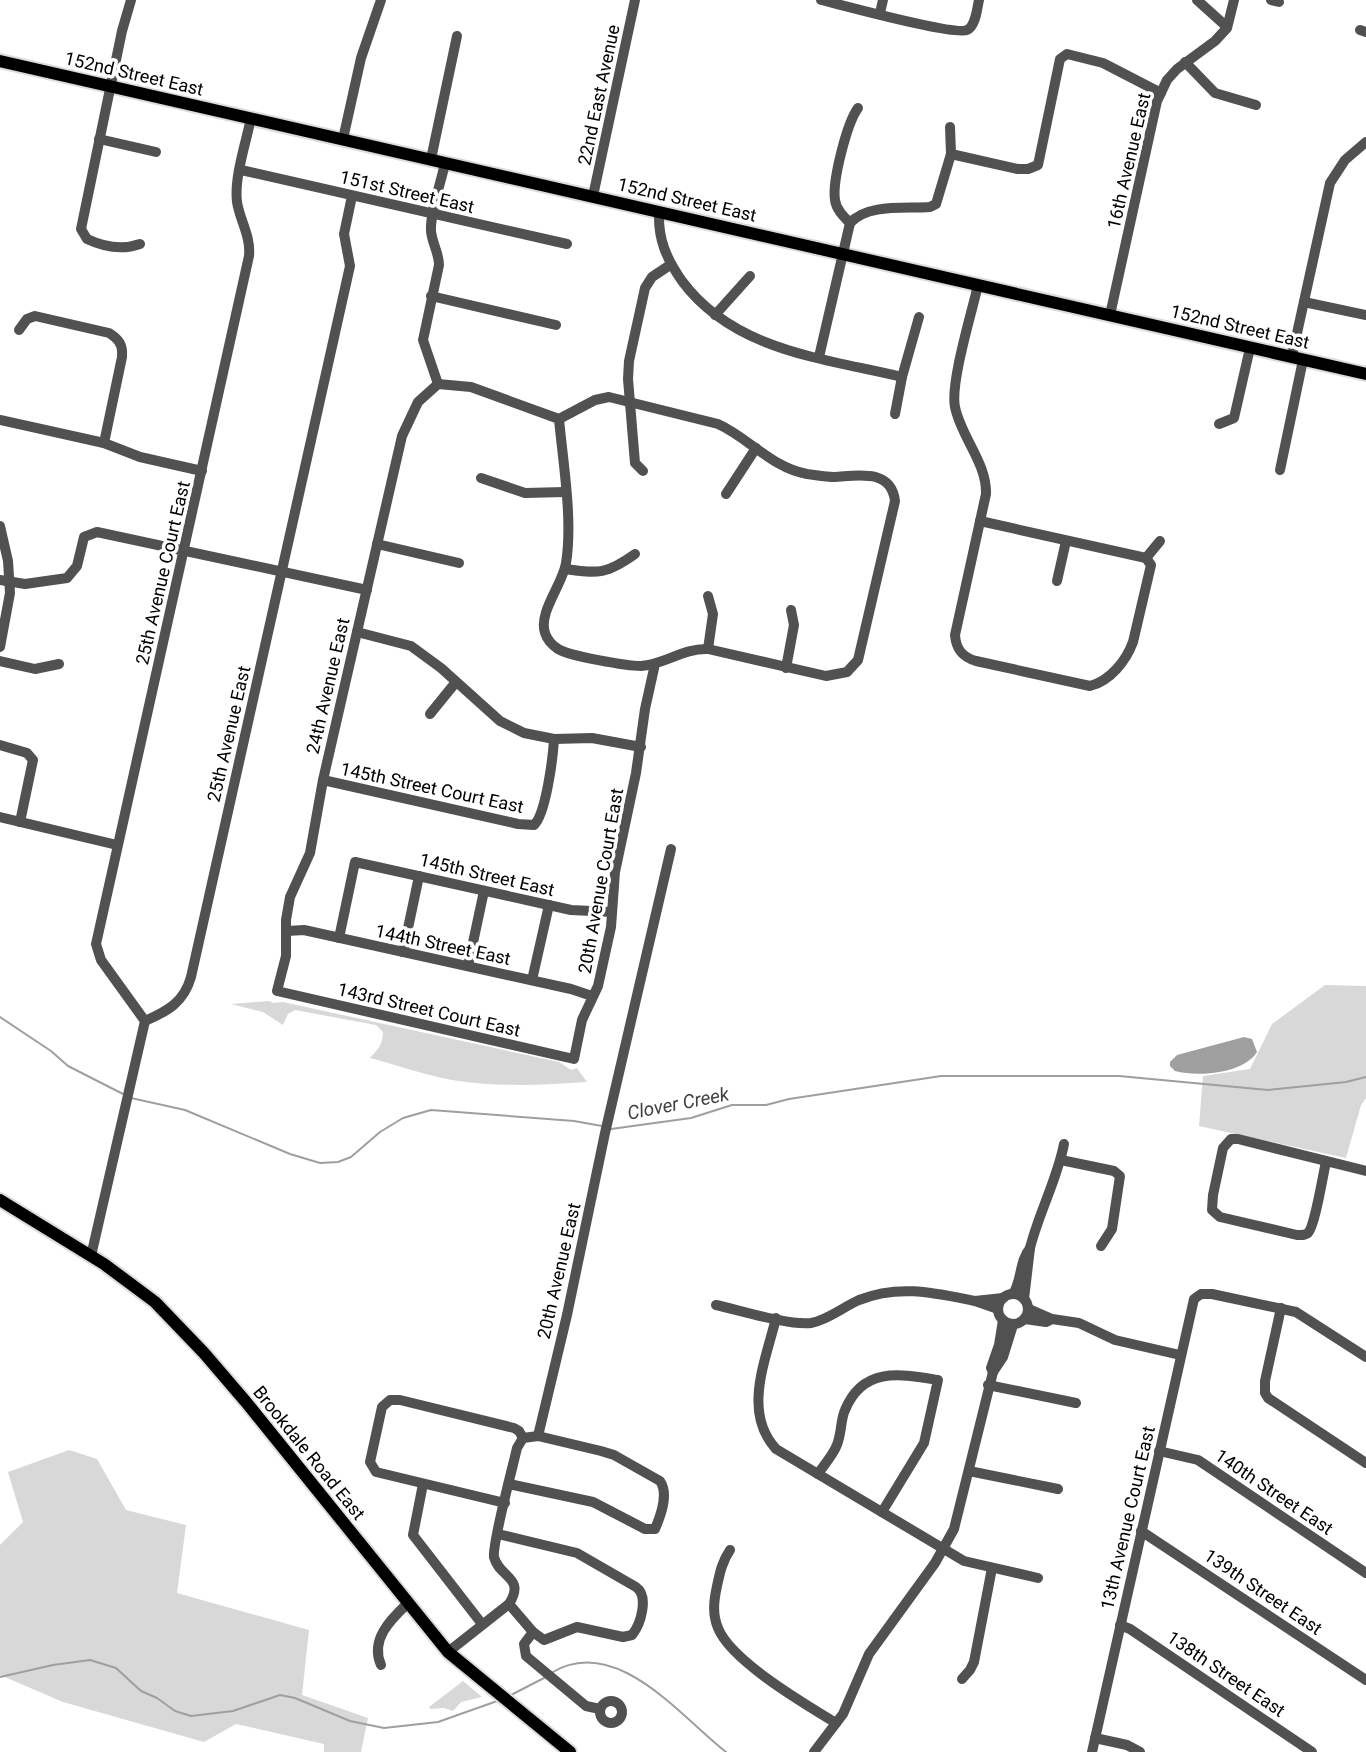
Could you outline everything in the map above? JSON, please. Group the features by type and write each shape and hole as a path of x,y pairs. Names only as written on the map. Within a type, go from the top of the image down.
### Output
{"main road":[{"name":"152nd Street East","path":"0,61 1366,374"},
{"name":"Brookdale Road East","path":"0,1200 91,1256 147,1295 204,1353 448,1652 570,1752"}],"street":[{"path":"131,0 82,216 82,234 91,241 120,248 141,244"},
{"path":"343,139 361,58 381,0"},
{"name":"22nd East Avenue","path":"593,196 635,0"},
{"path":"821,0 940,28 967,30 975,19 979,0"},
{"path":"880,13 883,0"},
{"path":"1197,0 1227,27 1234,0"},
{"name":"16th Avenue East","path":"1110,315 1154,114 1161,93 1167,80 1185,62 1220,37 1227,27"},
{"path":"431,159 457,36"},
{"path":"951,154 1018,169 1038,165 1060,59 1063,56 1070,54 1104,63 1161,93"},
{"path":"1185,62 1215,93 1255,105"},
{"path":"850,223 838,209 834,194 849,123 858,108"},
{"name":"25th Avenue Court East","path":"145,1021 101,960 97,949 117,845 249,256 247,233 237,202 236,187 251,118"},
{"path":"819,357 850,223 858,216 870,212 934,206 939,199 951,154 950,127"},
{"path":"99,139 156,152"},
{"path":"1280,470 1304,302 1332,178 1345,160 1366,142"},
{"path":"445,163 433,214 432,235 439,265 423,340 438,384 471,387 559,419 602,397 629,401 718,424 732,430 783,466 798,472 827,477 865,474 877,476 891,489 894,506 864,640 855,663 847,672 821,675 708,649 688,651 639,666 559,650 546,635 544,622 565,569 568,533 559,419"},
{"name":"151st Street East","path":"241,170 567,244"},
{"name":"25th Avenue East","path":"145,1021 179,1002 186,993 191,977 350,266 344,234 352,197"},
{"path":"659,212 659,235 670,265 695,297 715,315 739,331 780,349 902,377"},
{"path":"643,471 635,463 629,401 629,361 645,288 652,277 670,265"},
{"path":"715,315 750,276"},
{"path":"978,285 956,382 954,405 986,486 955,635 956,645 961,653 976,661 1090,686 1109,677 1132,647 1151,565 1146,558 980,521"},
{"path":"431,296 556,325"},
{"path":"1304,302 1366,315"},
{"path":"19,330 27,319 35,316 109,333 120,343 122,357 104,443"},
{"path":"895,414 919,317"},
{"path":"1219,424 1233,419 1236,413 1250,348"},
{"name":"24th Avenue East","path":"277,991 286,956 292,888 310,853 323,780 401,436 413,410 438,384"},
{"path":"0,420 104,443 140,457 202,471"},
{"path":"726,494 756,448"},
{"path":"481,478 524,493 565,492"},
{"path":"0,526 8,561 5,581 8,609 0,647"},
{"path":"5,581 26,584 67,578 77,566 82,540 97,532 367,590"},
{"path":"1056,582 1066,541"},
{"path":"1146,558 1160,541"},
{"path":"377,544 459,563"},
{"path":"565,569 601,573 614,569 635,554"},
{"path":"708,596 713,614 708,649"},
{"path":"786,668 794,625 790,610"},
{"path":"357,632 411,646 509,726 523,733 554,739 592,738 640,747"},
{"path":"0,661 35,669 60,664"},
{"name":"20th Avenue Court East","path":"574,1059 582,1020 598,986 611,927 615,872 655,663"},
{"path":"430,714 456,682"},
{"name":"145th Street Court East","path":"323,780 519,824 534,825 541,816 554,739"},
{"path":"0,745 31,755 32,773 20,822"},
{"path":"0,817 117,845"},
{"name":"20th Avenue East","path":"538,1436 671,849"},
{"name":"145th Street East","path":"339,938 355,862 549,905 582,911 612,912"},
{"path":"403,952 419,876"},
{"path":"468,966 484,891"},
{"path":"532,981 549,905"},
{"name":"144th Street East","path":"287,931 304,930 592,996"},
{"name":"143rd Street Court East","path":"277,991 574,1059"},
{"path":"91,1256 145,1021"},
{"path":"1326,1162 1310,1230 1306,1234 1297,1235 1220,1217 1211,1207 1223,1148 1228,1141 1238,1139 1366,1171"},
{"path":"814,1752 847,1706 869,1654 943,1550 958,1518 993,1372 1003,1357 1013,1325 1026,1309 1030,1248 1061,1160 1064,1144"},
{"path":"1061,1160 1114,1171 1120,1176 1112,1229 1101,1246"},
{"path":"998,1309 1019,1282 1024,1258 1030,1248"},
{"path":"716,1306 802,1323 811,1322 872,1296 906,1290 932,1292 975,1301 998,1309 1003,1320 999,1345 991,1368 993,1372"},
{"name":"13th Avenue Court East","path":"1092,1752 1192,1304 1201,1294 1212,1294 1281,1308"},
{"path":"975,1301 1008,1296 1045,1322 1052,1319 1079,1323 1115,1340 1180,1355"},
{"path":"1366,1357 1300,1313 1281,1308 1264,1387 1268,1398 1366,1464"},
{"path":"776,1318 757,1408 761,1426 776,1449 964,1562 1038,1578"},
{"path":"1003,1320 1013,1325"},
{"path":"818,1474 836,1447 846,1406 861,1387 877,1377 894,1373 938,1380 925,1443 882,1512"},
{"path":"989,1385 1076,1403"},
{"path":"505,1503 380,1474 372,1468 370,1462 382,1407 390,1399 397,1399 514,1428 523,1438"},
{"path":"509,1484 593,1502 640,1528 654,1529 665,1494 660,1481 614,1455 538,1436 523,1438"},
{"path":"448,1652 509,1604 514,1596 515,1589 494,1558 517,1448 523,1438"},
{"name":"140th Street East","path":"1159,1451 1198,1460 1366,1573"},
{"path":"969,1471 1058,1489"},
{"path":"423,1484 413,1535 482,1624"},
{"name":"139th Street East","path":"1141,1531 1366,1680"},
{"path":"498,1534 577,1553 628,1582 642,1593 643,1597 639,1622 632,1635 623,1637 577,1627 544,1640 533,1632 509,1604"},
{"path":"730,1550 722,1563 713,1606 715,1622 723,1638 767,1678 836,1723"},
{"path":"962,1679 974,1662 992,1568"},
{"path":"381,1665 377,1652 381,1636 391,1619 407,1604"},
{"name":"138th Street East","path":"1120,1625 1130,1629 1312,1752"},
{"path":"533,1632 524,1644 526,1657 586,1706 600,1710"},
{"path":"1095,1738 1127,1745 1140,1752"}],"shaded area":[{"path":"1325,985 1366,986 1366,1098 1361,1105 1346,1158 1199,1126 1203,1076 1250,1069 1272,1024"},
{"path":"269,1001 559,1062 571,1070 577,1068 587,1082 506,1085 447,1079 370,1058 383,1037 383,1032 376,1025 295,1010 288,1014 283,1025 263,1012 231,1004"},
{"path":"1244,1037 1252,1039 1257,1052 1242,1065 1219,1072 1196,1074 1175,1071 1170,1066 1170,1062 1177,1055"},
{"path":"69,1450 97,1459 126,1510 186,1525 177,1593 309,1630 302,1695 368,1718 361,1752 324,1752 324,1744 236,1724 204,1742 63,1702 0,1675 0,1545 23,1522 8,1472"},
{"path":"463,1681 482,1697 461,1702 453,1711 444,1708 430,1709 429,1707"}],"waterway":[{"name":"Clover Creek","path":"0,1017 51,1051 68,1066 123,1094"},
{"name":"Clover Creek","path":"611,1129 691,1118 732,1105 766,1105 789,1099 941,1076 1119,1076 1268,1090 1346,1082 1366,1077"},
{"name":"Clover Creek","path":"131,1098 185,1110 290,1154 320,1163 338,1162 351,1157 380,1132 403,1118 431,1110 574,1121 602,1126"},
{"path":"0,1677 90,1660 116,1668 141,1691 175,1711 191,1716 233,1711 280,1695 295,1698 350,1721 384,1728 438,1722 500,1700"},
{"path":"551,1673 575,1663 599,1664 623,1671 668,1701 726,1752"},
{"path":"511,1695 544,1678"}]}
